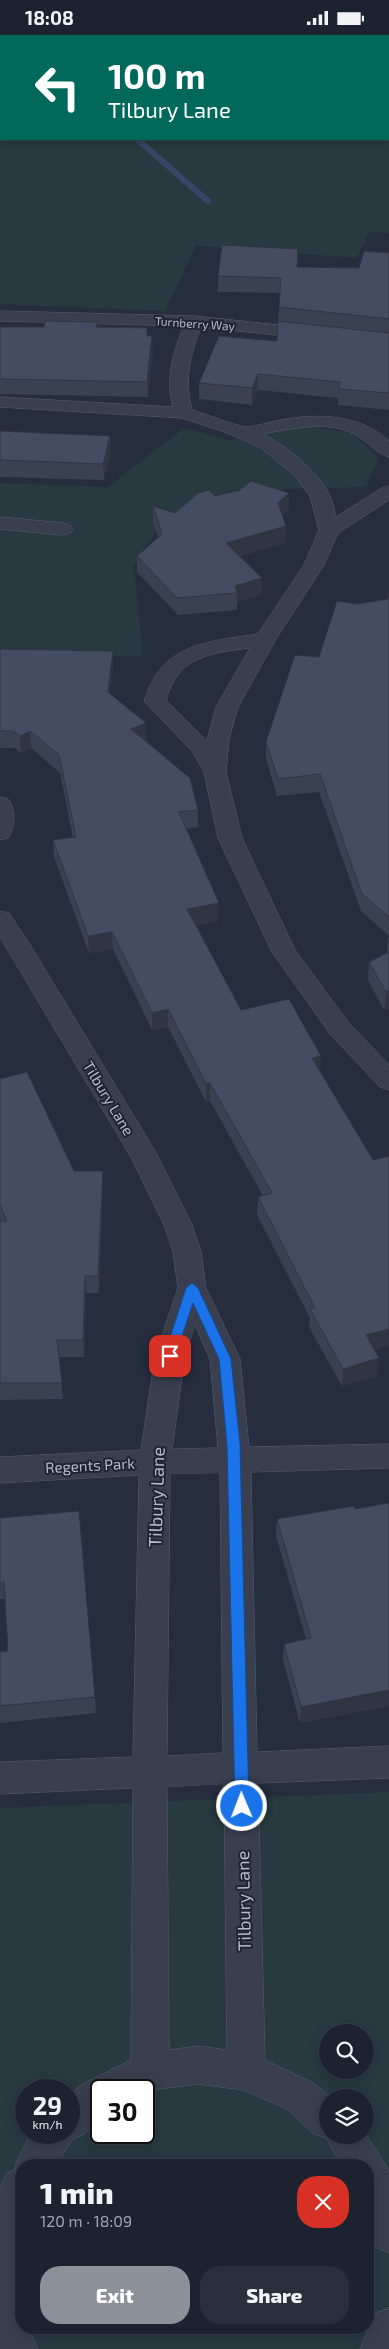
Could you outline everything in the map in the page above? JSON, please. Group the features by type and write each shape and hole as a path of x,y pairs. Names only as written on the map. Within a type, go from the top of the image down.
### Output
{"street":[{"name":"Turnberry Way","path":"0,316 196,321 389,342"},
{"path":"184,413 180,401 177,371 184,348 196,321"},
{"path":"0,402 184,413 243,433 267,443 302,472 320,495 329,530"},
{"path":"243,433 291,422 333,422 358,429 380,440 389,451"},
{"path":"215,772 218,739 227,707 265,639 314,565 329,530 389,492"},
{"path":"0,523 63,529"},
{"path":"265,639 210,648 176,663 161,681 155,701 201,748 215,772 230,838 284,952 339,1028 389,1081"},
{"path":"0,804 4,811 0,833"},
{"name":"Tilbury Lane","path":"0,919 20,948 145,1158 178,1225 187,1252 192,1288 225,1359 235,1461 246,2071"},
{"name":"Tilbury Lane","path":"150,2071 150,1773 155,1462 170,1356 192,1288"},
{"name":"Regents Park","path":"0,1470 155,1462 389,1456"},
{"path":"0,1778 389,1762"},
{"path":"133,2079 150,2071 198,2065 246,2071 300,2096 319,2112"},
{"path":"80,2111 90,2102"},
{"path":"37,2159 46,2144"},
{"path":"350,2144 359,2159"},
{"path":"374,2183 379,2192 389,2233"},
{"path":"9,2336 3,2259 15,2203"},
{"path":"381,2349 389,2328"}],"shaded area":[{"path":"0,140 389,140 389,233 369,232 357,258 196,246 165,311 0,304"},
{"path":"303,426 352,433 379,458 366,487 244,490 168,514 134,565 143,656 0,657 0,483 108,487 184,428 230,440"},
{"path":"389,1792 389,2349 0,2349 0,1808"}],"building":[{"path":"222,245 298,249 297,267 359,268 364,251 389,253 389,319 279,307 281,278 218,276"},
{"path":"45,321 97,322 96,327 147,328 147,336 152,336 147,382 0,379 0,327 44,327"},
{"path":"278,321 389,333 389,393 338,389 340,382 258,374 252,388 199,383 219,336 277,341"},
{"path":"0,431 110,436 103,464 0,460"},
{"path":"251,481 289,493 278,503 286,526 226,543 262,578 235,586 237,593 177,598 137,556 162,534 153,506 175,513 198,493 209,490 215,496 240,490"},
{"path":"389,594 389,917 362,894 320,774 278,779 266,742 295,655 319,657 337,601 357,604 388,599"},
{"path":"0,649 113,651 108,692 146,723 131,729 190,778 198,810 179,812 219,903 187,909 241,1010 289,999 321,1056 312,1058 373,1160 389,1156 389,1329 366,1335 379,1358 343,1369 310,1309 315,1308 258,1197 272,1193 210,1083 206,1084 168,1009 152,1013 112,932 88,936 53,840 76,837 59,755 30,731 20,736 13,731 0,731"},
{"path":"389,952 389,991 386,992 369,962"},
{"path":"27,1072 74,1171 103,1171 98,1276 85,1276 83,1340 57,1340 62,1383 0,1383 0,1221 7,1221 0,1205 0,1079"},
{"path":"389,1503 389,1690 301,1707 284,1644 311,1638 277,1519 354,1506 355,1509"},
{"path":"79,1511 95,1697 0,1706 0,1652 8,1651 4,1582 0,1583 0,1518"}],"waterway":[{"path":"138,140 208,201"}],"route":[{"path":"170,1356 192,1288 225,1359 235,1461 242,1806"}]}
